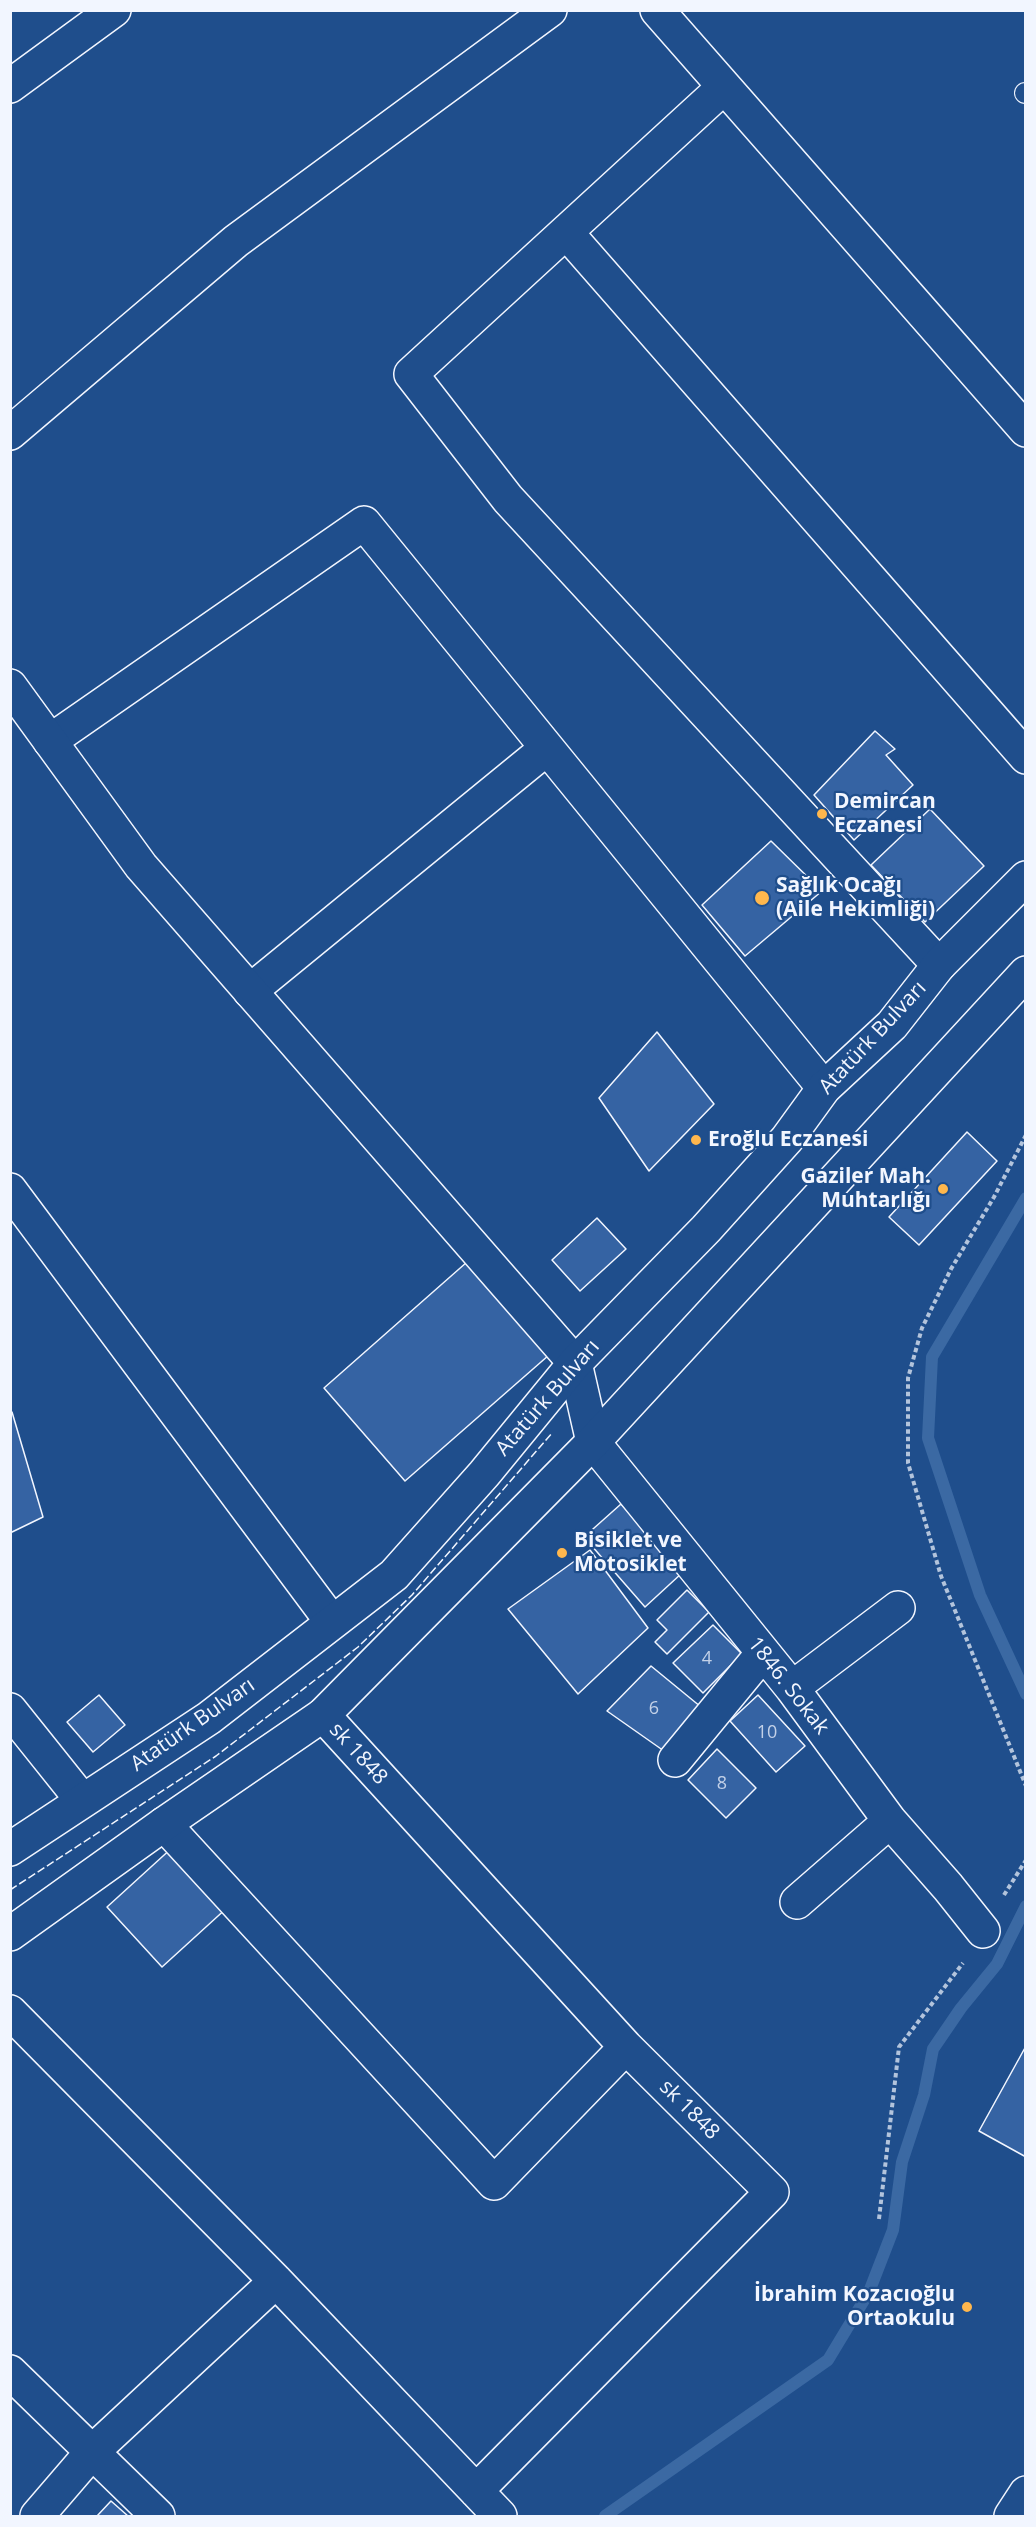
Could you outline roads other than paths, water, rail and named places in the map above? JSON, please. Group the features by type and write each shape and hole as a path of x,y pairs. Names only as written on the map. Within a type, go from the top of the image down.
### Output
{"street":[{"path":"10,86 114,10"},
{"path":"10,433 236,241 550,10"},
{"path":"657,10 1026,430"},
{"path":"724,87 411,374 508,500 939,965"},
{"path":"566,232 1026,757"},
{"path":"50,741 364,523 824,1088"},
{"path":"10,686 141,866 575,1363 593,1442"},
{"path":"250,991 546,749"},
{"name":"Atatürk Bulvarı","path":"10,1849 209,1718 394,1575 484,1474 575,1363 706,1229 787,1139 824,1088 892,1025 939,965 1026,878"},
{"path":"10,1934 164,1824 323,1715 593,1442 1026,974"},
{"path":"10,1190 332,1622"},
{"name":"1846. Sokak","path":"593,1442 792,1688 890,1821 948,1887 982,1931"},
{"path":"792,1688 898,1608"},
{"path":"675,1760 763,1653"},
{"path":"10,1710 82,1800"},
{"name":"sk 1848","path":"323,1715 626,2048 772,2192 476,2492"},
{"path":"797,1902 890,1821"},
{"path":"164,1824 494,2184 626,2048"},
{"path":"10,2012 276,2281 500,2517"},
{"path":"37,2517 92,2452 276,2281"},
{"path":"10,2372 158,2517"},
{"path":"1011,2517 1026,2493"}],"waterway":[{"path":"1026,1198 932,1357 928,1438 980,1595 1026,1694"},
{"path":"605,2516 828,2360 869,2292 893,2230 902,2162 924,2095 933,2049 961,2008 997,1964 1026,1906"}],"place":[{"name":"Demircan Eczanesi","path":"822,814"},
{"name":"Sağlık Ocağı (Aile Hekimliği)","path":"762,898"},
{"name":"Eroğlu Eczanesi","path":"696,1140"},
{"name":"Gaziler Mah. Muhtarlığı","path":"943,1189"},
{"name":"Bisiklet ve Motosiklet","path":"562,1553"},
{"name":"İbrahim Kozacıoğlu Ortaokulu","path":"967,2307"}]}
